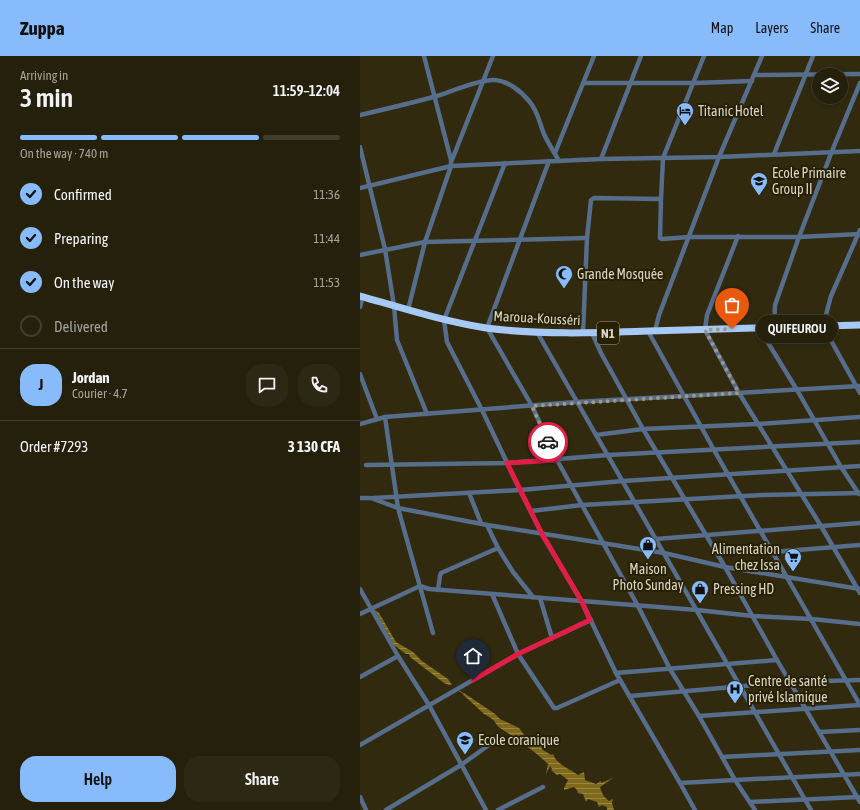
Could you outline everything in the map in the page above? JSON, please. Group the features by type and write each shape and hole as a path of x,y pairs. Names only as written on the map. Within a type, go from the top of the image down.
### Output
{"highway":[{"name":"Maroua-Kousséri","path":"361,296 444,320 487,328 537,332 592,333 860,325"}],"street":[{"path":"424,56 452,160"},
{"path":"408,310 425,242 452,160 493,56"},
{"path":"555,153 594,56"},
{"path":"601,159 641,56"},
{"path":"704,56 663,158 660,238 738,236 799,237 860,232 831,296 822,326 858,386 860,393"},
{"path":"699,716 754,711 860,705 714,450 684,396 652,331 719,156 762,56"},
{"path":"774,154 813,56"},
{"path":"754,76 860,74"},
{"path":"360,115 434,96 483,81 500,81 507,83 522,92 537,111 545,135 559,161"},
{"path":"584,83 752,81"},
{"path":"774,328 775,305 799,237 860,83"},
{"path":"360,147 385,249 394,306 397,340 427,414"},
{"path":"360,188 451,166 601,159 860,151"},
{"path":"549,161 487,328 532,406 556,460 638,606 670,670 699,716 735,780 755,810"},
{"path":"505,163 444,320 447,342 482,410 542,534 582,602 616,673 695,810"},
{"path":"583,333 590,202 592,199 661,198"},
{"path":"738,236 707,315 705,330 739,393 859,590"},
{"path":"360,255 425,242 587,238"},
{"path":"360,307 361,296"},
{"path":"759,328 797,390 841,467 860,494"},
{"path":"537,332 811,810"},
{"path":"592,333 601,354 643,429 686,500 777,660 859,799"},
{"path":"360,374 377,419"},
{"path":"360,424 385,417 576,402 858,386"},
{"path":"385,417 398,508 433,633"},
{"path":"596,435 643,429 758,424 860,417"},
{"path":"366,465 507,463 608,455 860,442"},
{"path":"360,498 469,494 673,478 860,466"},
{"path":"469,494 481,523"},
{"path":"531,511 582,505 635,502 741,497 860,494"},
{"path":"371,498 398,508 487,525 602,542 664,553 725,567 859,590"},
{"path":"656,539 860,523"},
{"path":"487,525 498,548 516,577 533,597"},
{"path":"773,552 860,545"},
{"path":"438,590 441,573 498,548"},
{"path":"360,614 420,586 438,590 860,624"},
{"path":"360,588 398,656 429,705 486,810"},
{"path":"492,594 518,654 554,708 620,680"},
{"path":"540,598 552,638"},
{"path":"360,745 518,654 590,620"},
{"path":"360,677 398,656"},
{"path":"616,673 670,670 777,660"},
{"path":"630,696 790,682 860,680"},
{"path":"820,732 860,730"},
{"path":"386,810 461,764 493,742"},
{"path":"722,757 860,750"},
{"path":"680,783 860,774"},
{"path":"498,810 543,787"},
{"path":"360,797 366,810"},
{"path":"750,802 859,799"}],"shaded area":[{"path":"374,609 379,613 396,642 413,652 422,661 448,679 452,685 444,683 410,657 409,654 406,654 394,645"},
{"path":"464,693 500,719 519,728 525,736 540,745 543,750 551,755 553,754 557,761 564,766 578,775 584,772 585,780 596,784 613,778 600,787 607,800 609,801 613,799 612,803 614,810 607,810 607,807 602,805 599,807 597,802 588,799 586,802 583,794 578,793 574,787 564,790 568,780 560,774 557,775 551,770 552,769 550,766 546,774 548,764 543,759 497,726 493,720 463,695"}],"waterway":[{"path":"458,690 464,694"}],"way so far":[{"path":"548,442 532,406 576,402 739,393 705,330 732,329"}],"place":[{"name":"Titanic Hotel","path":"685,126"},
{"name":"Ecole Primaire Group II","path":"759,196"},
{"name":"Grande Mosquée","path":"564,289"},
{"name":"QUIFEUROU","path":"732,329"},
{"name":"Maison Photo Sunday","path":"648,560"},
{"name":"Alimentation chez Issa","path":"793,572"},
{"name":"Pressing HD","path":"700,604"},
{"name":"Centre de santé privé Islamique","path":"735,704"},
{"name":"Ecole coranique","path":"465,755"}],"route":[{"path":"473,680 518,654 590,620 582,602 542,534 507,463 556,460 548,442"}]}
